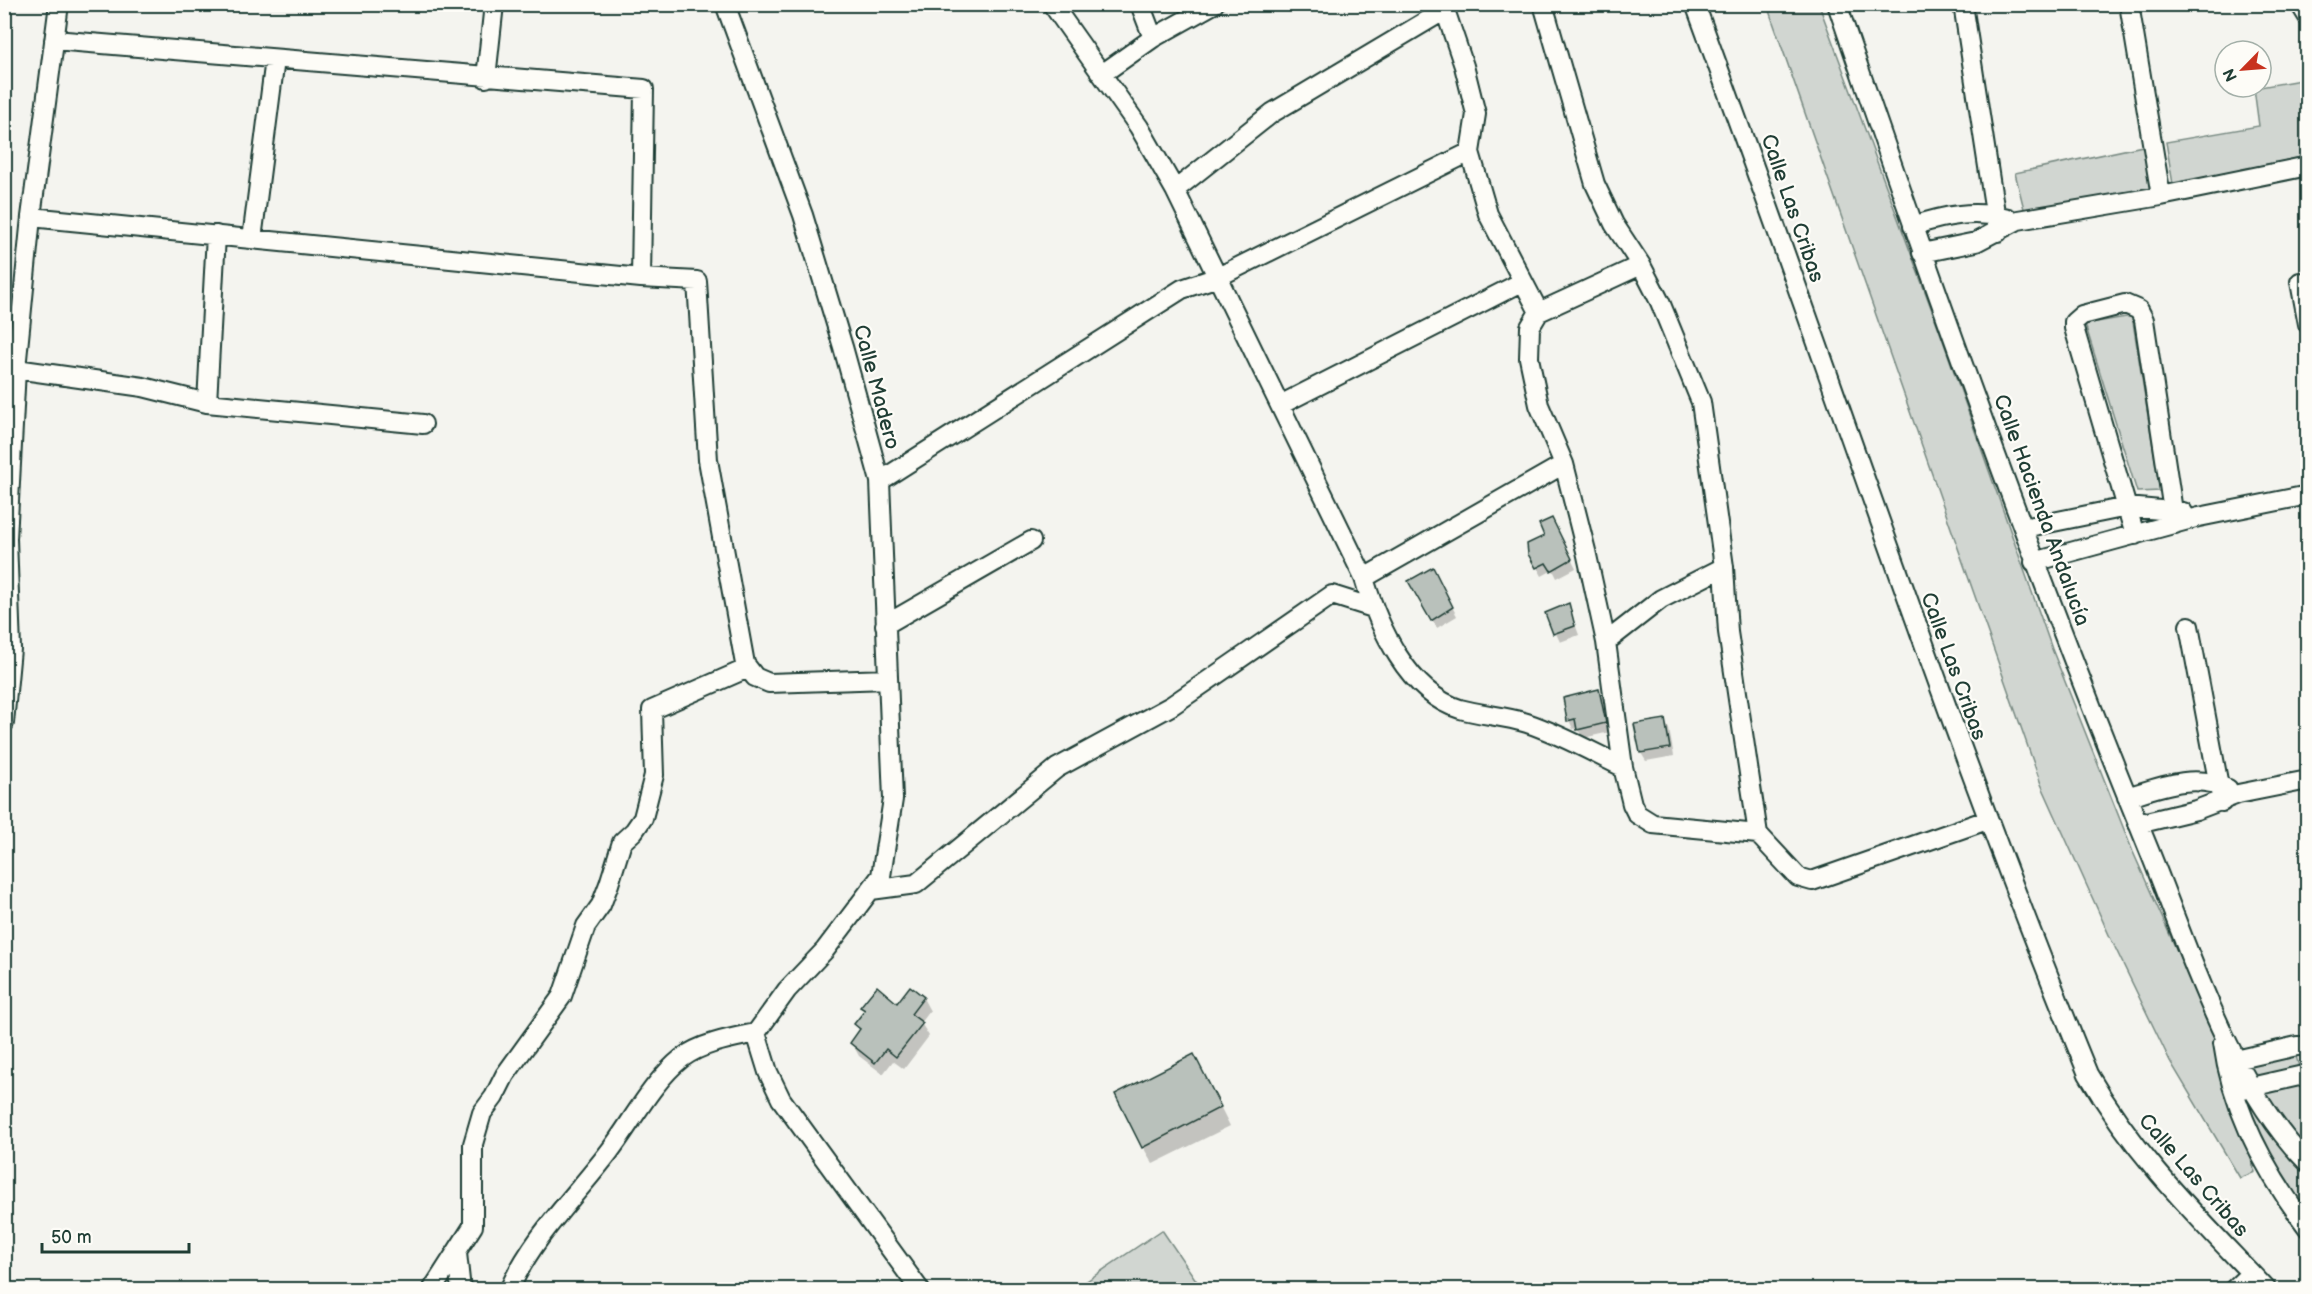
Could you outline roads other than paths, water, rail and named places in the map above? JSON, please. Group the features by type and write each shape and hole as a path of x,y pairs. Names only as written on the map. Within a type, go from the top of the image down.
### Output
{"street":[{"path":"4,723 11,649 7,539 16,369 31,217 58,4"},
{"path":"486,78 494,4"},
{"name":"Calle Madero","path":"725,4 802,215 843,347 880,481 892,799 881,876 825,950 787,990 756,1033"},
{"path":"1052,4 1138,127 1175,190 1364,578 1372,608 1383,632 1413,675 1438,699 1459,709 1528,723 1623,767"},
{"path":"1140,4 1153,38"},
{"path":"1101,74 1153,38 1214,4"},
{"path":"1543,4 1595,184 1614,224 1641,265 1685,357 1701,402 1724,567 1728,632 1758,834 1798,877 1812,881 1987,820"},
{"name":"Calle Las Cribas","path":"1695,4 1759,178 1892,560 1987,820 2088,1074 2108,1108 2144,1159 2267,1290"},
{"name":"Calle Hacienda Andalucía","path":"1837,4 1922,253 2024,528 2034,562 2220,1026 2243,1089"},
{"path":"1963,4 1997,224"},
{"path":"2129,4 2161,196"},
{"path":"2300,4 2307,17"},
{"path":"1175,190 1272,112 1444,7 1464,66 1476,114 1470,152 1488,214 1539,312"},
{"path":"54,40 486,78 644,89 641,278"},
{"path":"252,239 275,59"},
{"path":"880,481 1182,289 1218,277 1470,152"},
{"path":"1922,253 1976,242 1997,224 2161,196 2307,166"},
{"path":"1971,213 1976,242"},
{"path":"1913,226 1942,216 1971,213 1997,224"},
{"path":"31,217 641,278 697,281 708,460 748,668 754,677 768,683 888,679"},
{"path":"207,403 216,235"},
{"path":"1641,265 1539,312 1530,327 1529,358 1539,405 1564,464 1606,642 1623,767 1632,804 1645,821 1653,824 1758,834"},
{"path":"1280,405 1522,282"},
{"path":"2300,282 2307,324"},
{"path":"2135,535 2074,328 2074,322 2082,315 2125,304 2139,310 2144,320 2174,517"},
{"path":"16,369 142,387 207,403 423,424"},
{"path":"1364,578 1564,464"},
{"path":"2024,528 2127,507 2174,517 2199,517 2307,495"},
{"path":"2034,562 2135,535 2174,517"},
{"path":"885,624 1031,541"},
{"path":"1606,642 1661,599 1724,567"},
{"path":"871,890 916,884 1057,768 1171,705 1332,595 1372,608"},
{"path":"2189,626 2226,793"},
{"path":"432,1290 473,1226 473,1144 482,1113 494,1097 505,1075 562,996 586,926 601,905 622,842 644,818 654,775 652,710 748,668"},
{"path":"2138,824 2196,810 2226,793 2307,780"},
{"path":"2191,782 2196,810"},
{"path":"2127,796 2170,783 2191,782 2226,793"},
{"path":"509,1290 528,1254 553,1218 608,1153 667,1071 684,1056 718,1041 756,1033 768,1072 781,1099 920,1290"},
{"path":"2232,1061 2302,1046 2305,1075 2243,1089"},
{"path":"2243,1089 2307,1163"},
{"path":"2243,1089 2263,1162 2307,1228"},
{"path":"2263,1162 2291,1146"},
{"path":"457,1253 461,1290"},
{"path":"2233,1290 2251,1273"}]}
